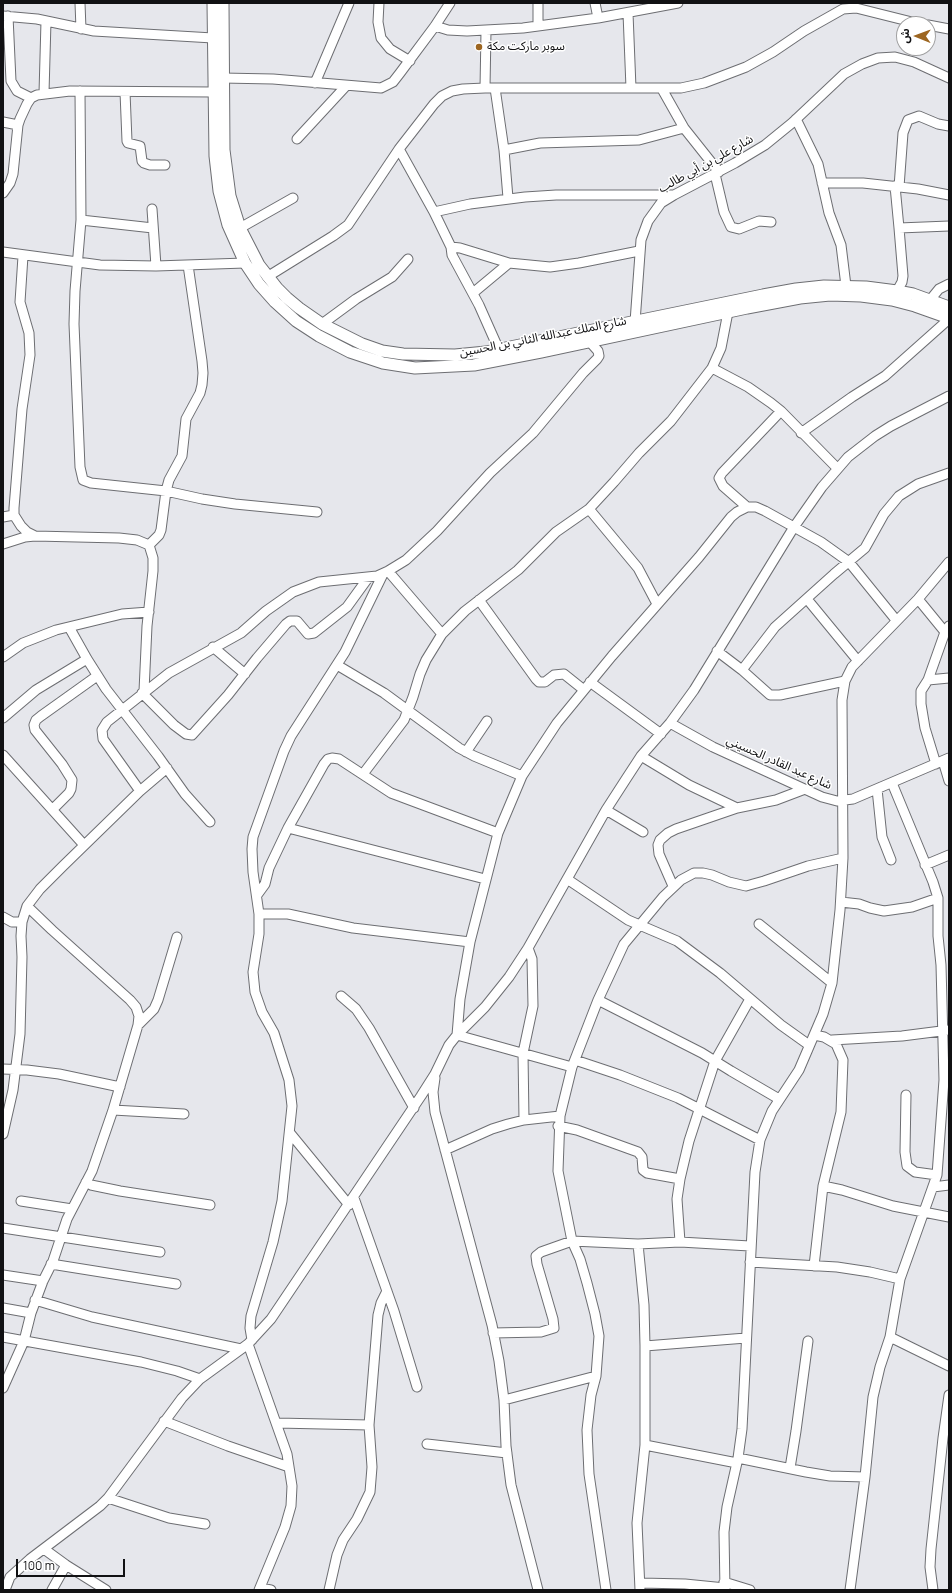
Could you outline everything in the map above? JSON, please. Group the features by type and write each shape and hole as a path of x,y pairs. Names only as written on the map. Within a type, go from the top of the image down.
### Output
{"main road":[{"name":"شارع الملك عبدالله الثاني بن الحسين","path":"213,3 213,92 231,204 240,228 252,253 267,277 286,298 322,324 362,344 392,353 416,355 455,355 500,350 635,322 746,303 830,295 861,296 908,304 949,318"},
{"name":"شارع الملك عبدالله الثاني بن الحسين","path":"223,3 222,78 218,121 216,173 222,206 237,247 245,263 259,284 275,302 296,321 319,336 350,352 383,363 414,368 457,367 485,363 590,342 728,312 746,303 802,288 824,286 846,286 897,291 949,307"}],"street":[{"path":"80,3 81,29"},
{"path":"315,83 349,3"},
{"path":"380,3 378,22 381,38 390,49 410,61"},
{"path":"222,78 254,78 374,88 387,86 393,82 410,61 450,3"},
{"path":"538,3 538,26"},
{"path":"595,3 598,18"},
{"path":"435,26 456,30 486,31 598,18 678,3"},
{"path":"267,277 348,225 399,149 442,96 458,90 485,88 662,89 692,86 746,67 844,8 856,8 896,18"},
{"path":"628,13 631,88"},
{"path":"31,98 17,91 11,81 6,16 46,21 81,29 213,38"},
{"path":"44,93 46,21"},
{"path":"936,27 949,29"},
{"path":"485,88 486,31"},
{"name":"شارع علي بن أبي طالب","path":"635,322 639,251 644,229 652,214 661,203 765,145 796,119 844,74 869,61 886,57 906,60 949,78"},
{"path":"297,139 346,86"},
{"path":"495,88 504,150 508,198"},
{"path":"662,89 684,128 717,173 724,212 731,227 739,229 759,222 770,222"},
{"path":"80,91 81,220 75,291 74,324 81,475 86,482 91,483 166,491 218,502 317,512"},
{"path":"3,193 10,183 13,174 18,125 31,98 44,93 80,91 213,92"},
{"path":"125,92 128,143 140,146 142,161 144,163 150,165 165,165"},
{"path":"897,291 904,276 899,228 897,186 903,132 908,120 919,116 938,124 949,126"},
{"path":"796,119 814,154 829,213 841,245 846,286"},
{"path":"3,122 18,125"},
{"path":"504,150 540,143 638,140 684,128"},
{"path":"399,149 434,212 451,248 454,258 473,293 500,350"},
{"path":"822,183 846,182 897,186 949,195"},
{"path":"434,212 508,198 556,195 674,195"},
{"path":"240,228 293,198"},
{"path":"152,209 156,266"},
{"path":"81,220 153,228"},
{"path":"899,228 949,226"},
{"path":"451,248 460,248 508,264 535,266 563,266 639,251"},
{"path":"3,252 23,256 100,265 156,266 245,263"},
{"path":"23,256 20,302 29,333 30,355 22,408 14,515 21,526 27,532 35,536"},
{"path":"322,324 356,299 392,277 408,259"},
{"path":"473,293 508,264"},
{"path":"149,545 159,535 161,530 166,491 169,480 182,456 186,419 200,394 202,385 202,361 188,265"},
{"path":"930,300 939,289 949,284"},
{"path":"363,774 398,728 408,710 426,660 442,634 451,624 479,600 518,570 556,532 589,509 639,453 671,421 712,368 721,348 728,312"},
{"path":"801,433 846,401 885,376 949,318"},
{"path":"140,792 103,739 102,734 104,726 143,692 178,667 241,633 275,603 302,587 326,581 368,578 386,573 406,560 428,540 490,473 533,433 583,373 597,359 599,356 598,351 590,342"},
{"path":"712,368 748,387 781,411 837,468"},
{"path":"5,1590 7,1576 90,1515 108,1498 182,1398 200,1380 247,1344 271,1320 414,1108 435,1074 446,1050 457,1035 485,1007 509,977 528,948 606,810 641,756 670,723 694,690 794,527 837,468 848,457 875,436 949,396"},
{"path":"747,507 723,486 719,478 781,411"},
{"path":"742,670 769,634 864,548 884,514 899,496 918,484 949,473"},
{"path":"457,1035 460,999 470,942 485,879 498,833 522,776 546,739 590,682 731,517 747,507 756,507 821,542 849,562 896,620"},
{"path":"589,509 638,568 657,604"},
{"path":"3,517 14,515"},
{"path":"3,544 25,537 35,536 119,538 138,540 149,545 153,558 153,571 143,692 174,725 186,734 192,735 228,695 265,648 290,621 297,621 308,634 314,633 346,607 368,578"},
{"path":"724,1587 724,1532 727,1507 738,1461 742,1428 750,1246 755,1172 760,1140 772,1111 798,1070 814,1036 823,1014 832,984 841,902 843,858 842,700 845,681 848,673 858,661 896,620 918,599 949,562"},
{"path":"386,573 442,634"},
{"path":"271,1590 259,1589 285,1527 289,1512 292,1486 287,1454 247,1344 251,1316 274,1242 282,1201 292,1106 288,1080 274,1033 262,1012 254,992 253,972 259,934 259,914 253,872 252,849 257,825 284,750 291,736 337,665 386,573"},
{"path":"807,599 858,661"},
{"path":"918,599 947,629 928,680 921,691 921,704 927,737 943,761 949,781"},
{"path":"479,600 539,682 545,682 554,676 564,674 584,690"},
{"path":"3,657 23,643 38,636 122,614 149,612"},
{"path":"69,627 97,676 185,794 210,822"},
{"path":"214,648 245,674"},
{"path":"717,651 742,670 766,693 775,696 845,681"},
{"path":"3,718 36,690 87,659"},
{"path":"337,665 384,693 466,752 522,776"},
{"path":"53,809 69,793 72,780 62,764 35,730 34,725 36,720 41,716 97,676"},
{"path":"928,680 949,678"},
{"path":"590,682 661,734"},
{"path":"466,752 487,721"},
{"name":"شارع عبد القادر الحسيني","path":"670,723 713,747 831,800 842,801 853,799 943,761"},
{"path":"3,755 84,845"},
{"path":"641,756 690,785 737,808"},
{"path":"257,895 264,884 269,868 288,828 328,759 339,759 391,793 498,833"},
{"path":"3,1134 16,1070 20,1034 22,956 21,936 22,922 27,906 40,888 166,768"},
{"path":"850,1590 865,1478 873,1397 880,1367 890,1337 900,1279 937,1175 944,1080 946,1030 938,936 938,898 933,882 892,782"},
{"path":"673,886 663,867 658,845 660,840 668,833 737,808 776,800 805,789"},
{"path":"877,789 882,837 891,860"},
{"path":"606,810 643,832"},
{"path":"288,828 485,879"},
{"path":"925,865 949,855"},
{"path":"606,1590 588,1474 587,1430 589,1406 596,1376 599,1336 595,1314 580,1258 572,1241 558,1171 558,1126 573,1064 598,1000 624,944 673,886 694,873 703,873 746,886 760,883 808,866 843,858"},
{"path":"567,879 616,912 640,925 677,941 720,973 781,1025 809,1045"},
{"path":"841,902 859,904 884,911 912,907 938,898"},
{"path":"3,1388 24,1341 35,1300 51,1264 72,1209 92,1171 114,1110 138,1025 139,1016 136,1007 130,1000 27,906"},
{"path":"259,914 288,914 353,928 470,942"},
{"path":"3,917 12,922 22,922"},
{"path":"759,924 832,984"},
{"path":"138,1025 154,1009 158,1000 177,937"},
{"path":"524,1120 523,1053 533,1006 532,959 528,948"},
{"path":"341,996 362,1017 414,1108"},
{"path":"680,1242 677,1199 689,1141 715,1061 750,999"},
{"path":"598,1000 685,1043 779,1099"},
{"path":"814,1036 832,1040 902,1036 946,1030"},
{"path":"457,1035 523,1053 573,1064 654,1088 700,1109 760,1140"},
{"path":"814,1266 823,1186 840,1118 842,1093 843,1060 840,1050 832,1040"},
{"path":"3,1069 59,1074 120,1087"},
{"path":"435,1074 433,1092 435,1112 494,1333 504,1400 507,1453 512,1485 538,1590"},
{"path":"906,1095 905,1152 907,1166 915,1172 937,1175"},
{"path":"114,1110 184,1114"},
{"path":"445,1150 492,1129 524,1120 560,1116"},
{"path":"558,1126 577,1130 638,1152 642,1157 643,1170 647,1173 680,1179"},
{"path":"290,1133 351,1201 387,1291 417,1387"},
{"path":"86,1182 91,1185 120,1191 210,1205"},
{"path":"933,1187 949,1185"},
{"path":"823,1186 842,1190 893,1206 949,1218"},
{"path":"21,1201 72,1209"},
{"path":"3,1228 160,1252"},
{"path":"494,1333 541,1332 554,1328 553,1319 536,1256 542,1252 572,1241 638,1244 680,1242 750,1246"},
{"path":"638,1244 644,1305 645,1346 645,1445 637,1523 640,1586 685,1584 750,1590"},
{"path":"750,1262 814,1266 870,1272 900,1279"},
{"path":"51,1264 176,1284"},
{"path":"3,1275 43,1281"},
{"path":"329,1590 337,1555 343,1540 357,1519 370,1492 372,1467 369,1425 378,1315 381,1303 387,1291"},
{"path":"35,1300 92,1318 247,1344"},
{"path":"3,1308 31,1313"},
{"path":"3,1337 141,1362 177,1371 200,1380"},
{"path":"890,1337 949,1366"},
{"path":"645,1346 746,1338"},
{"path":"790,1468 808,1340"},
{"path":"504,1400 596,1376"},
{"path":"933,1590 930,1567 931,1549 942,1438 949,1395"},
{"path":"164,1421 228,1446 289,1467"},
{"path":"277,1423 369,1425"},
{"path":"427,1444 507,1453"},
{"path":"645,1445 738,1461 790,1468 830,1476 865,1478"},
{"path":"108,1498 169,1518 205,1524"},
{"path":"44,1549 66,1565 106,1590"},
{"path":"52,1590 66,1565"}],"place":[{"name":"سوبر ماركت مكة","path":"479,47"}]}
